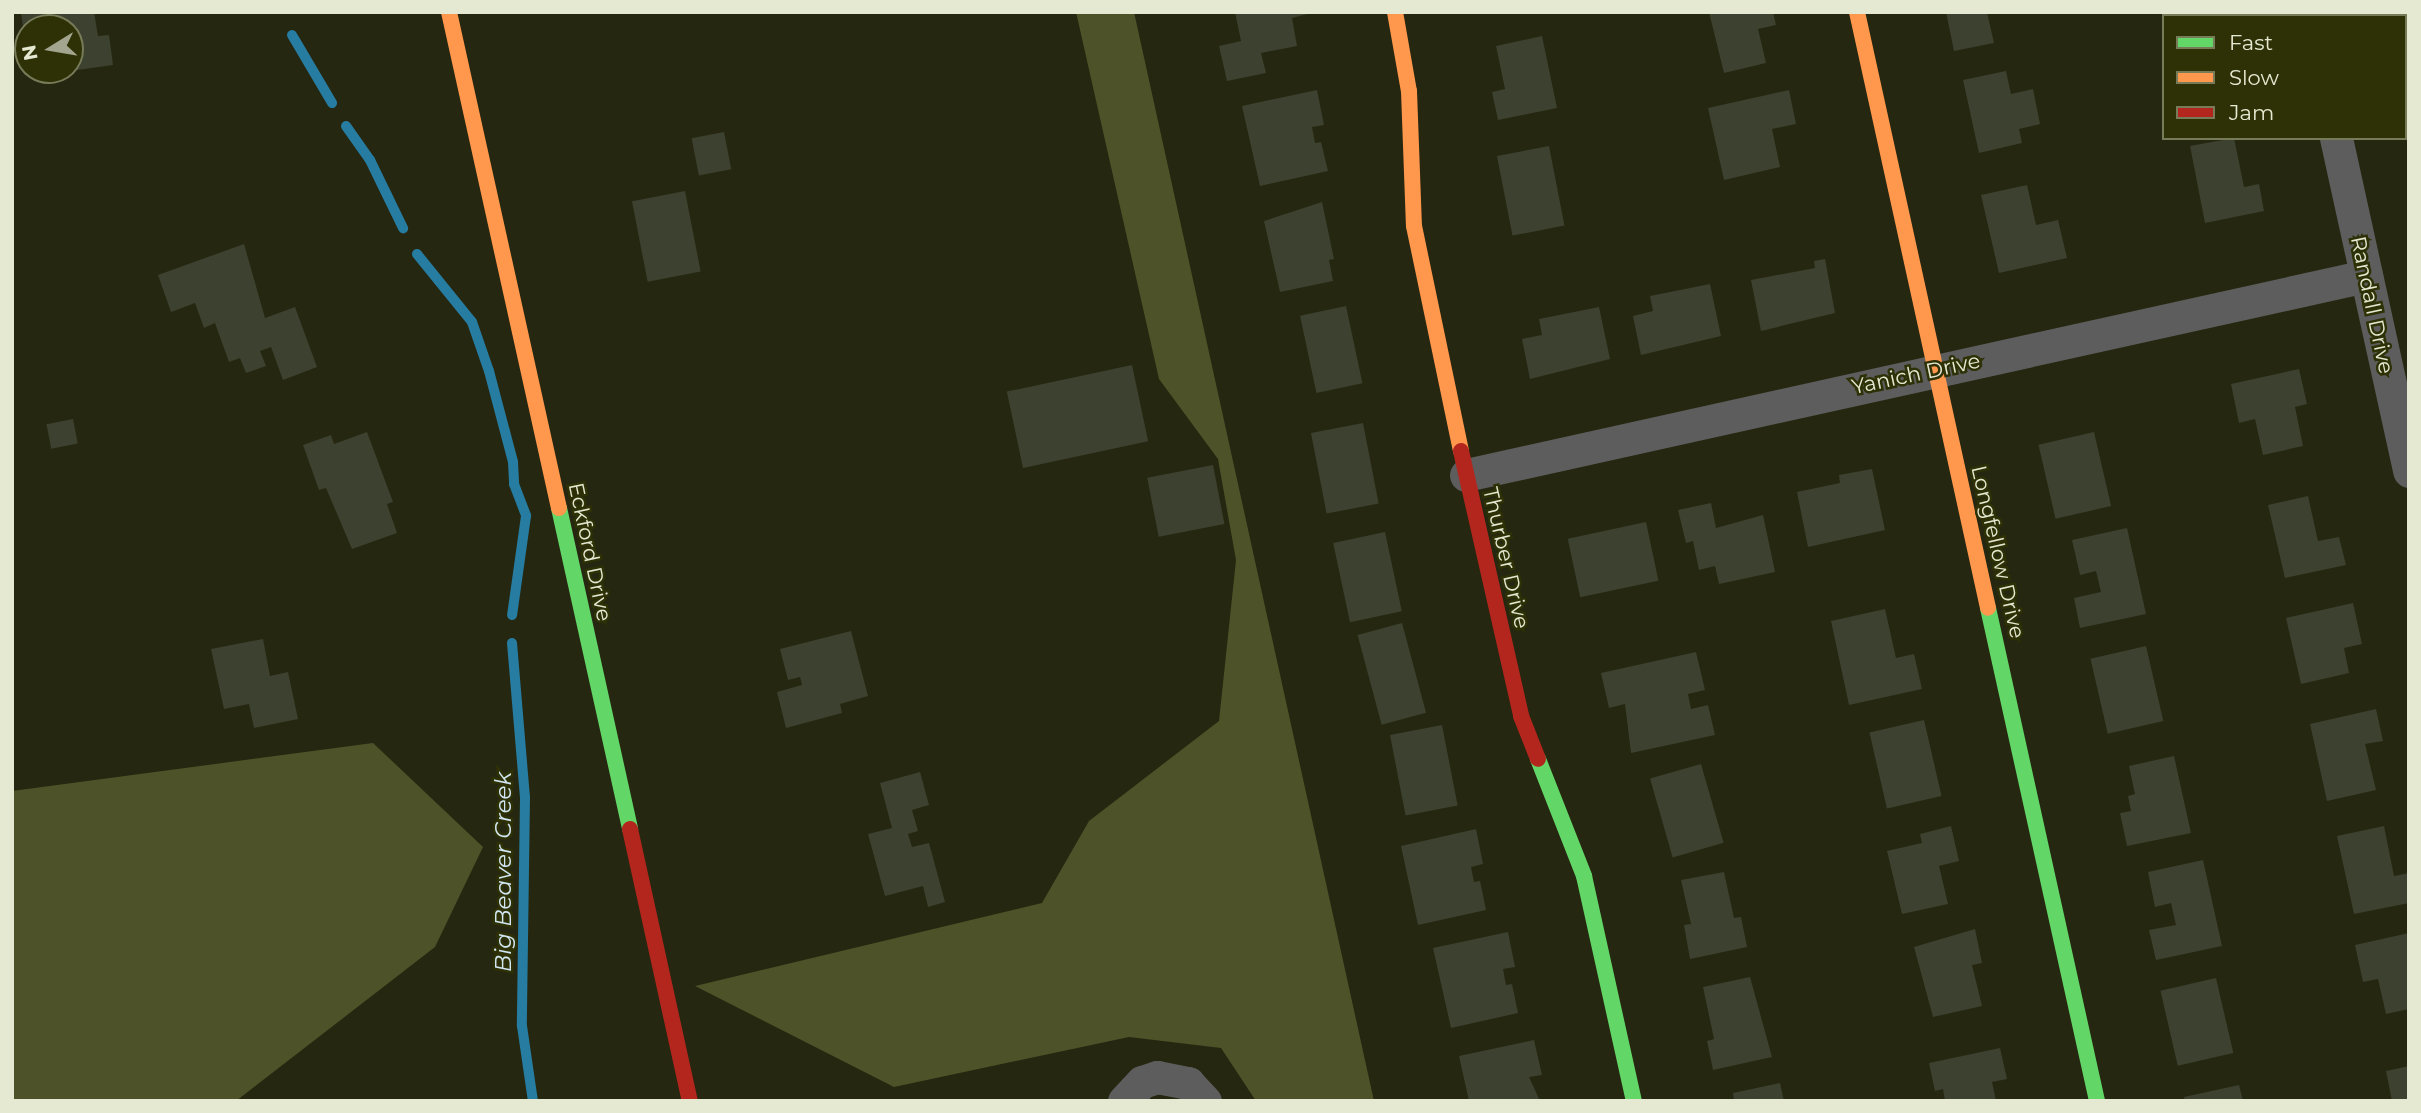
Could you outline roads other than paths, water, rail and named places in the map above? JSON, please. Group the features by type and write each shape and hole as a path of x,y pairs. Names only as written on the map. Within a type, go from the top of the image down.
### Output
{"street":[{"name":"Eckford Drive","path":"449,12 690,1101"},
{"name":"Thurber Drive","path":"1395,12 1409,91 1414,226 1466,475 1521,716 1584,876 1634,1101"},
{"name":"Longfellow Drive","path":"1857,12 2097,1101"},
{"name":"Randall Drive","path":"2336,140 2409,471"},
{"name":"Yanich Drive","path":"1466,475 2366,276"},
{"path":"1124,1101 1142,1082 1157,1077 1188,1083 1205,1101"}],"waterway":[{"name":"Big Beaver Creek","path":"292,35 332,103"},
{"name":"Big Beaver Creek","path":"346,126 370,160 403,228"},
{"name":"Big Beaver Creek","path":"417,254 472,322 489,371 513,462 514,484 526,516 512,615"},
{"name":"Big Beaver Creek","path":"512,643 525,797 522,1026 533,1101"}]}
